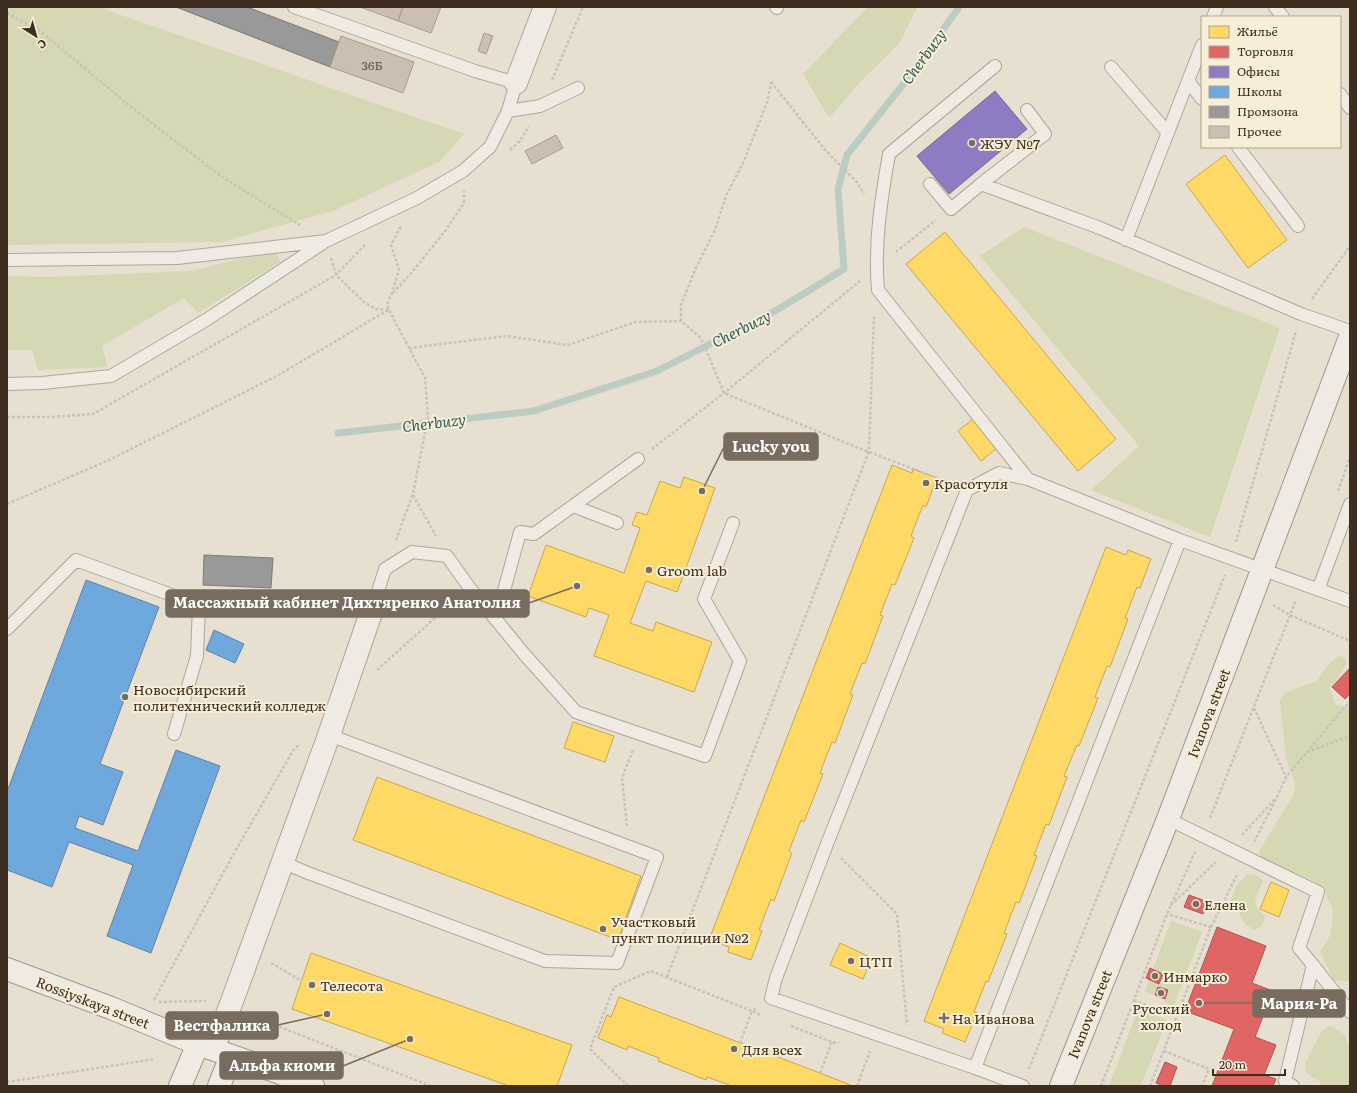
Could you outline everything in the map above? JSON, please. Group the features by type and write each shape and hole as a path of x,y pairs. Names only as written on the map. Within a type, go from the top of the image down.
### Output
{"street":[{"path":"516,83 545,7"},
{"name":"Ivanova street","path":"1061,1086 1168,819 1350,337"},
{"path":"180,1086 214,1050 329,735 374,604"},
{"name":"Rossiyskaya street","path":"7,969 111,1008 214,1050 313,1086"},
{"path":"214,1050 219,1086"}],"lane":[{"path":"7,384 42,383 111,376 206,320 326,241 417,198 464,171 490,147 508,111 516,83 475,71 294,7"},
{"path":"1276,7 1282,16"},
{"path":"1126,240 1201,48"},
{"path":"995,66 889,154 878,220 876,268 878,290 1028,479"},
{"path":"1111,67 1168,133"},
{"path":"1188,81 1201,98"},
{"path":"508,111 540,106 578,88"},
{"path":"1341,95 1350,108"},
{"path":"930,184 951,209 1045,134 1027,110"},
{"path":"1239,148 1298,226"},
{"path":"981,184 1100,228 1301,314 1350,331"},
{"path":"7,260 177,258 326,241"},
{"path":"496,620 520,532 534,534 638,459"},
{"path":"1023,1086 771,998 776,978 827,844 967,490 998,473 1028,479 1180,540 1350,601"},
{"path":"1318,590 1350,504"},
{"path":"573,506 617,523"},
{"path":"7,629 76,560 199,605 270,603 374,604 385,569 412,552 446,556 496,620 576,712 705,756 740,661 704,599 733,523"},
{"path":"975,1068 1180,540"},
{"path":"174,734 197,656 199,605"},
{"path":"282,862 545,961 617,963 657,857 329,735"},
{"path":"1168,819 1318,892 1299,948 1350,1012"},
{"path":"1293,1086 1285,1081 1313,965"}],"path":[{"path":"7,13 40,31 136,111 222,177 326,241 336,275 364,302 376,310 389,310"},
{"path":"681,321 682,305 695,270 714,230 726,196 743,163 767,104 771,82 826,151 857,182"},
{"path":"392,293 427,254 446,230 464,203 464,171"},
{"path":"638,459 724,393 876,268 951,209"},
{"path":"385,569 413,494 428,418 424,378 387,304 399,270 391,245"},
{"path":"1023,1086 1231,559 1301,314 1350,246"},
{"path":"667,978 869,451 874,308"},
{"path":"7,504 109,460 276,377 389,310"},
{"path":"409,348 507,336 568,345 636,322 681,321 701,338 724,393 967,490"},
{"path":"1336,495 1350,457"},
{"path":"413,494 446,556"},
{"path":"1101,1086 1167,914 1202,836 1303,584"},
{"path":"1290,616 1350,641"},
{"path":"1150,1086 1211,927 1278,796 1286,777 1350,701"},
{"path":"1253,708 1286,777"},
{"path":"629,847 622,778 640,734"},
{"path":"1307,752 1350,736"},
{"path":"827,844 897,914 908,1045"},
{"path":"1167,914 1211,927"},
{"path":"270,963 302,981"},
{"path":"628,1086 590,1049 614,987 651,971 752,1011"},
{"path":"740,1043 752,1011 771,998"},
{"path":"153,1002 207,1001"},
{"path":"1134,1001 1178,1015"},
{"path":"246,1012 285,1029 431,1086"},
{"path":"820,1073 832,1042"},
{"path":"857,1086 873,1045"},
{"path":"1164,1051 1209,1069 1202,1086"},
{"path":"7,1082 155,1059"}],"green space":[{"path":"7,7 98,7 464,134 439,162 333,211 221,242 7,245"},
{"path":"868,7 917,7 899,44 861,81 829,118 803,74"},
{"path":"1024,227 1280,328 1210,537 1091,490 1139,446 980,256"},
{"path":"275,250 280,262 198,313 184,298 102,346 108,367 38,370 32,350 7,350 7,276 49,277 191,271"},
{"path":"1342,655 1347,662 1330,688 1336,705 1350,707 1350,981 1334,981 1320,952 1331,934 1333,910 1324,889 1315,882 1263,859 1259,853 1294,794 1295,783 1286,759 1280,701 1284,693 1317,681 1331,662"},
{"path":"1247,874 1259,876 1263,881 1256,896 1255,903 1265,916 1262,926 1254,930 1245,924 1238,911 1230,901 1237,885"},
{"path":"1171,921 1202,932 1174,1006 1164,1002 1169,990 1158,986 1154,995 1145,991 1149,980 1160,984 1164,973 1153,969"},
{"path":"1138,1009 1167,1020 1141,1086 1109,1086"},
{"path":"1330,1026 1344,1034 1350,1048 1350,1086 1320,1086 1321,1082 1306,1073 1305,1063 1322,1030"}],"building: Жильё":[{"path":"1225,155 1287,240 1248,268 1186,184"},
{"path":"945,232 1116,439 1078,471 906,264"},
{"path":"973,419 997,448 981,461 958,431"},
{"path":"892,465 912,473 913,469 937,478 926,507 923,505 911,536 914,538 895,585 892,584 880,615 883,616 865,664 862,663 850,694 853,695 835,743 832,742 820,773 823,774 804,822 801,820 789,851 792,853 774,901 771,899 759,930 762,931 751,960 728,952 729,947 709,940"},
{"path":"684,477 715,488 682,579 677,592 646,581 630,623 653,631 656,622 712,642 694,692 594,656 609,615 589,608 586,617 528,596 546,545 624,573 640,528 632,525 637,512 647,515 660,481 680,488"},
{"path":"1106,547 1126,555 1128,550 1151,559 1140,588 1137,587 1125,618 1128,619 1110,667 1107,666 1095,697 1098,698 1079,746 1077,745 1064,776 1067,777 1049,825 1046,824 1034,855 1037,856 1019,903 1016,902 1004,933 1007,934 988,982 986,981 974,1012 977,1013 965,1042 942,1033 944,1029 924,1021"},
{"path":"573,722 614,736 605,762 564,748"},
{"path":"377,777 641,876 618,940 353,840"},
{"path":"1271,882 1289,890 1279,917 1260,909"},
{"name":"ЦТП","path":"840,943 872,958 863,979 830,965"},
{"path":"311,953 572,1045 557,1086 509,1086 292,1009"},
{"path":"619,997 853,1086 732,1086 707,1077 706,1080 658,1061 659,1058 628,1046 627,1050 598,1038 607,1015 611,1017"}],"building: Торговля":[{"path":"1350,668 1350,694 1345,699 1332,687"},
{"name":"Елена","path":"1189,895 1208,902 1203,914 1184,907"},
{"path":"1217,927 1266,946 1252,983 1273,991 1255,1037 1276,1045 1264,1075 1276,1079 1273,1086 1212,1086 1234,1029 1185,1011"},
{"name":"Инмарко","path":"1150,968 1163,974 1159,984 1146,978"},
{"name":"Русский холод","path":"1158,987 1168,990 1165,999 1155,995"},
{"path":"1165,1062 1177,1067 1170,1086 1164,1086 1156,1083"}],"building: Офисы":[{"name":"ЖЭУ №7","path":"995,91 1027,129 949,194 917,156"}],"building: Школы":[{"path":"86,580 159,607 100,764 123,772 103,825 79,816 75,828 138,851 176,750 220,766 151,953 107,936 133,865 69,842 52,887 7,870 7,789"},
{"path":"214,630 244,644 235,663 206,650"}],"building: Промзона":[{"path":"176,7 247,7 339,42 330,67"},
{"path":"204,555 273,558 271,588 203,585"}],"building: Прочее":[{"path":"360,7 403,7 398,21"},
{"path":"403,7 441,7 431,33 398,21"},
{"path":"484,33 493,36 486,54 478,51"},
{"path":"341,36 414,62 403,93 330,67"},
{"path":"556,135 563,148 532,164 525,151"}],"waterway":[{"name":"Cherbuzy","path":"338,433 534,411 657,371 777,310 844,269 838,189 847,155 916,68 959,7"}],"place":[{"name":"ЖЭУ №7","path":"972,143"},
{"name":"Красотуля","path":"926,483"},
{"name":"Lucky you","path":"702,491"},
{"name":"Groom lab","path":"649,570"},
{"name":"Массажный кабинет Дихтяренко Анатолия","path":"577,586"},
{"name":"Новосибирский политехнический колледж","path":"125,697"},
{"name":"Елена","path":"1196,904"},
{"name":"Участковый пункт полиции №2","path":"603,929"},
{"name":"ЦТП","path":"851,961"},
{"name":"Инмарко","path":"1155,976"},
{"name":"Телесота","path":"312,985"},
{"name":"Русский холод","path":"1161,993"},
{"name":"Мария-Ра","path":"1199,1003"},
{"name":"Вестфалика","path":"327,1014"},
{"name":"На Иванова","path":"944,1018"},
{"name":"Альфа киоми","path":"410,1039"},
{"name":"Для всех","path":"734,1049"}]}
